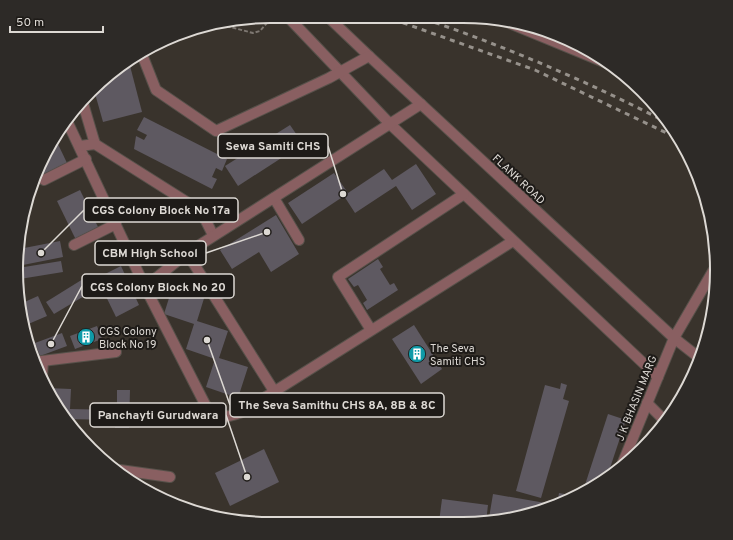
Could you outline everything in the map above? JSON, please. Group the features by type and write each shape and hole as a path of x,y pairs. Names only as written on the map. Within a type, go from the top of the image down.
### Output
{"street":[{"path":"294,23 390,124 658,378"},
{"name":"FLANK ROAD","path":"334,23 674,338 695,354"},
{"path":"536,34 579,52"},
{"path":"143,58 156,90 216,131 340,72 369,56"},
{"path":"145,286 186,253 213,235 274,198 421,104"},
{"path":"84,107 95,144"},
{"path":"70,126 145,286 209,412 219,417 230,416 242,412 513,241"},
{"path":"80,146 95,144 201,211 213,235"},
{"path":"44,180 86,159"},
{"path":"371,330 338,276 464,194"},
{"path":"274,198 299,240"},
{"path":"74,245 116,224"},
{"path":"186,253 274,391"},
{"name":"J K BHASIN MARG","path":"625,457 674,338 710,278"},
{"path":"40,361 116,352"},
{"path":"647,403 661,417"},
{"path":"127,471 170,477"}],"path":[{"path":"229,27 253,33 260,31 267,23"}],"building":[{"path":"130,67 142,112 103,122 95,95"},
{"path":"144,117 227,159 222,171 216,168 212,177 217,179 212,189 134,149 136,136 144,140 147,135 137,130"},
{"path":"290,125 303,144 238,186 225,166"},
{"path":"58,144 68,165 44,176 43,173"},
{"path":"416,164 436,194 412,210 396,186 355,213 344,196 302,224 288,203 334,173 348,193 384,169 392,180"},
{"path":"80,190 99,229 76,240 57,201"},
{"path":"276,215 299,254 271,272 259,252 232,269 220,250"},
{"path":"60,241 63,257 23,265 24,248"},
{"path":"378,259 383,267 380,269 390,285 394,283 398,290 367,310 363,303 367,300 358,285 354,287 348,279"},
{"path":"61,261 63,272 24,278 23,267"},
{"path":"121,266 139,305 116,317 97,278"},
{"path":"83,279 91,292 54,314 46,302"},
{"path":"174,282 206,292 197,321 228,331 219,358 248,367 238,398 206,387 215,359 186,349 194,324 164,314"},
{"path":"38,296 47,316 29,324 25,302"},
{"name":"The Seva Samiti CHS","path":"414,325 442,369 421,384 392,339"},
{"name":"CGS Colony Block No 19","path":"97,326 102,339 75,349 70,336"},
{"path":"62,333 67,346 40,356 35,343"},
{"path":"561,383 567,385 563,399 569,401 541,498 516,491 545,385 560,389"},
{"path":"53,388 71,389 70,409 117,410 117,390 130,390 129,428 115,428 115,420 73,419"},
{"path":"608,414 626,420 610,468 585,485"},
{"path":"264,449 279,482 230,506 215,473"},
{"path":"559,493 566,494 558,498"},
{"path":"493,494 545,503 527,509 489,515"},
{"path":"442,499 488,505 487,516 440,517"}],"railway":[{"path":"404,23 535,70 669,134"},
{"path":"436,23 480,39 575,78 657,118"}],"place":[{"name":"Sewa Samiti CHS","path":"343,194"},
{"name":"CBM High School","path":"267,232"},
{"name":"CGS Colony Block No 17a","path":"41,253"},
{"name":"CGS Colony Block No 19","path":"86,337"},
{"name":"The Seva Samithu CHS 8A, 8B & 8C","path":"207,340"},
{"name":"CGS Colony Block No 20","path":"51,344"},
{"name":"The Seva Samiti CHS","path":"417,354"},
{"name":"Panchayti Gurudwara","path":"247,477"}]}
